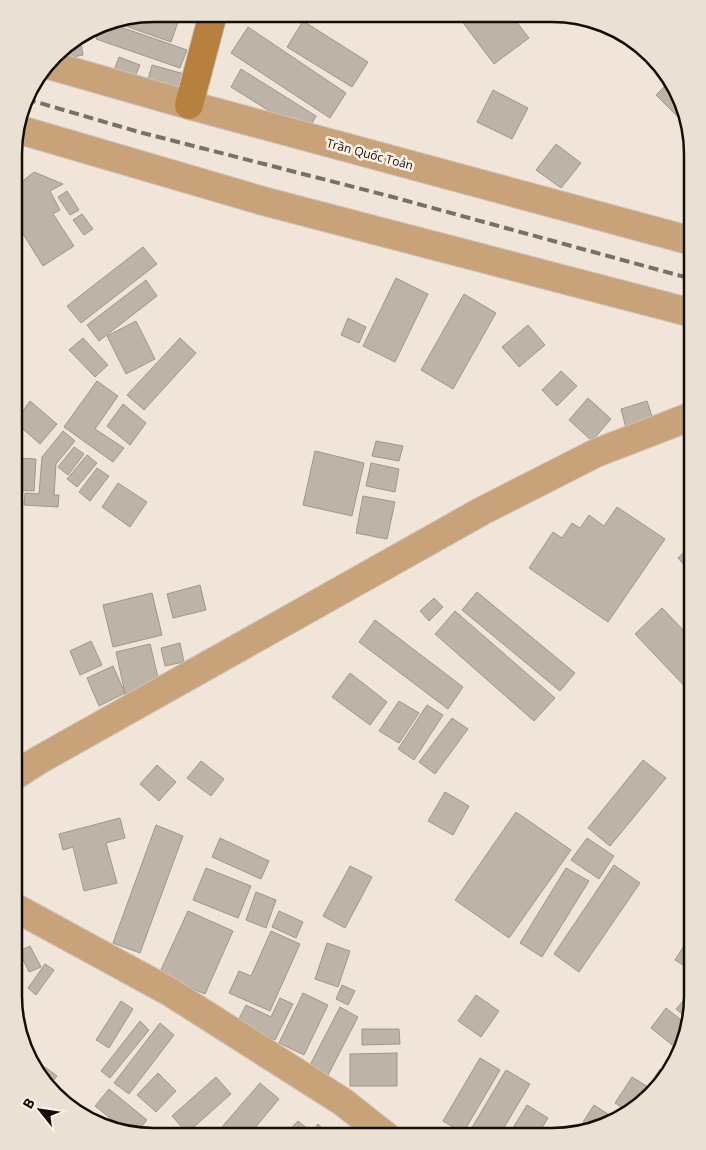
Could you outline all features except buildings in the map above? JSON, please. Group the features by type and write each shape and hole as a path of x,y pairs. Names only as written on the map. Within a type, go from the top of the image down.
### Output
{"street":[{"path":"188,105 211,22"},
{"name":"Trần Quốc Toản","path":"56,67 188,105 684,239"},
{"path":"25,131 263,201 684,311"},
{"path":"22,771 482,511 596,453 684,419"},
{"path":"22,910 170,992 343,1102 376,1128"}],"railway":[{"path":"34,101 139,132 389,196 684,277"}]}
